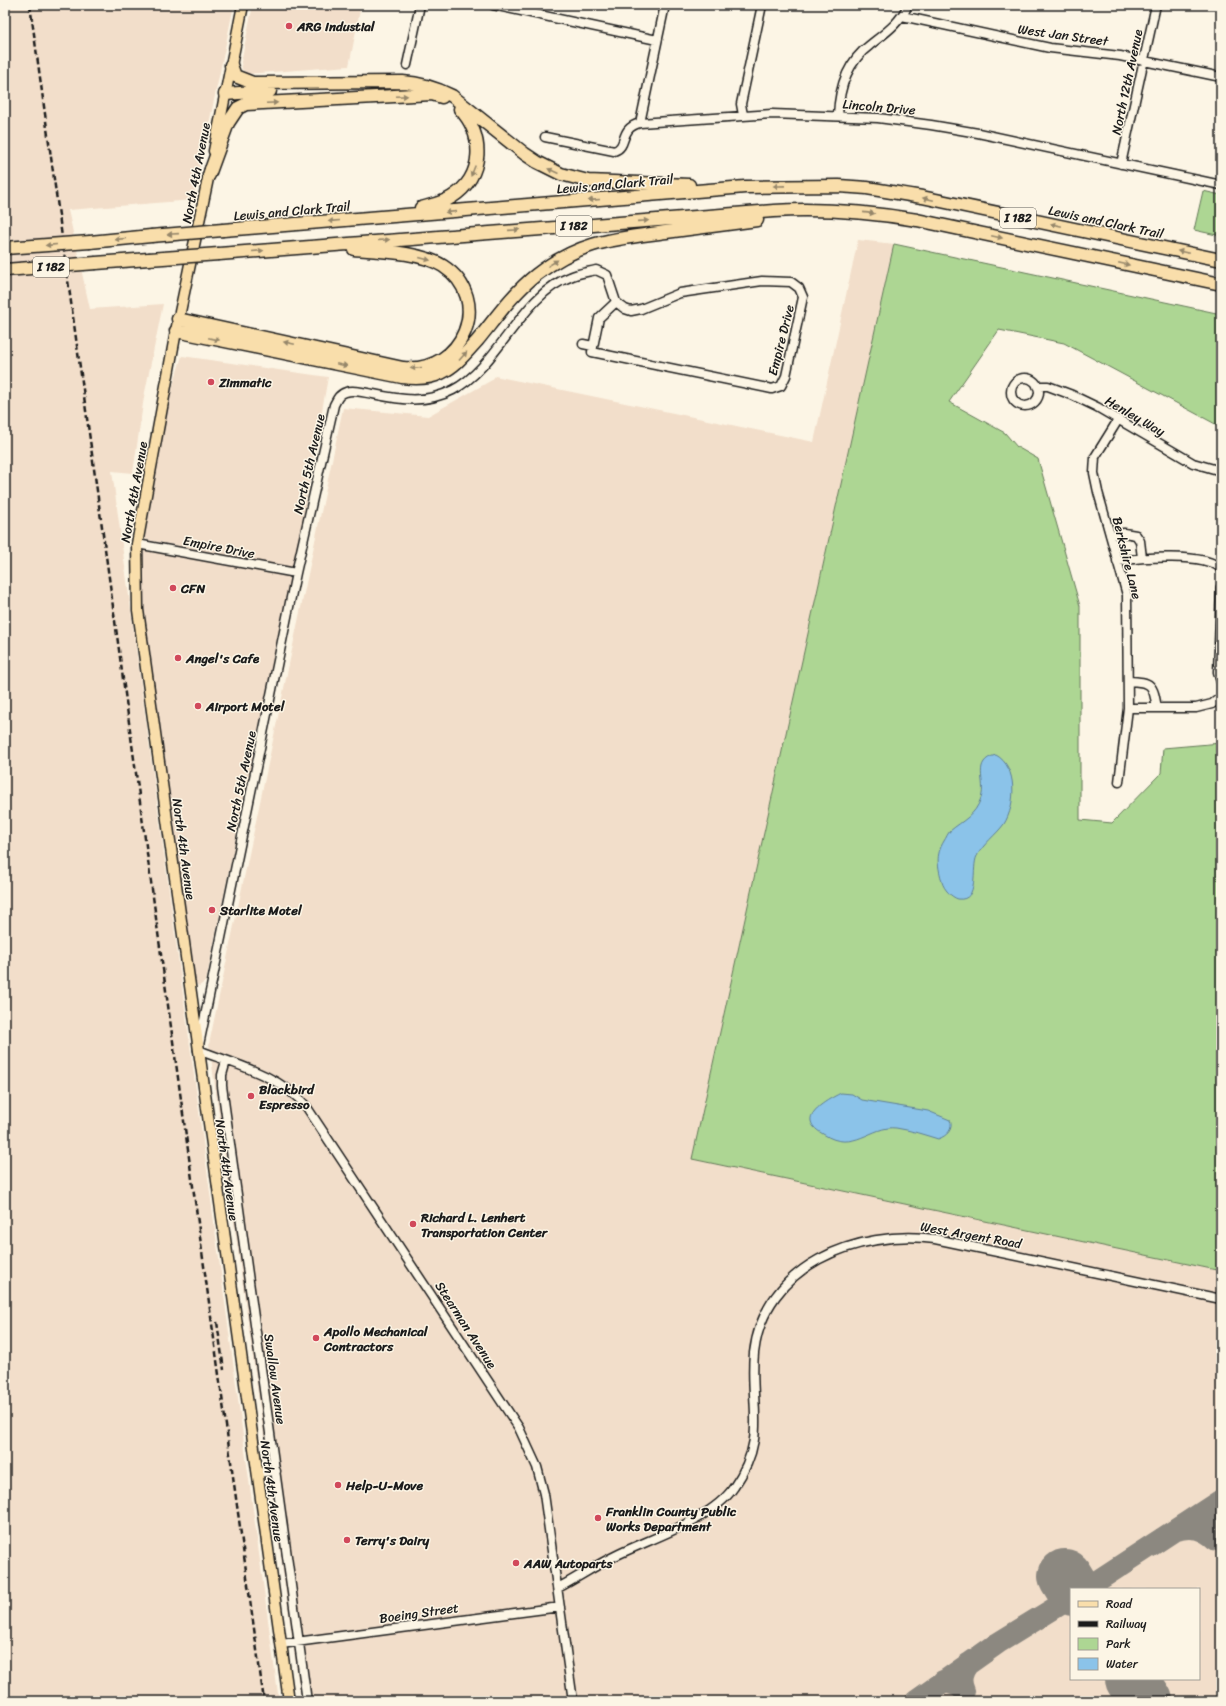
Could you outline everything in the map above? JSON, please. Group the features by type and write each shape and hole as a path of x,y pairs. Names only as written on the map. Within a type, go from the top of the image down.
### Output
{"highway":[{"path":"231,65 235,76 253,83 403,82 417,83 430,87 452,96 537,162 549,169 574,178 599,182 744,187"},
{"path":"225,94 403,82"},
{"path":"225,94 246,104"},
{"path":"209,175 228,123 238,108 246,104 432,94 446,99 461,109 471,123 477,141 476,163 467,184 454,196 437,204 373,218"},
{"name":"Lewis and Clark Trail","path":"5,248 744,187 839,186 895,192 1221,260"},
{"path":"176,331 402,377 431,377 440,374 456,364 513,297 535,276 552,264 576,251 606,240 830,210"},
{"name":"I 182","path":"5,270 774,211 830,210 883,214 917,220 1221,284"},
{"path":"178,319 409,369 427,367 435,364 456,347 466,327 468,304 462,287 454,276 444,267 428,259 390,252 317,245"}],"main road":[{"name":"North 4th Avenue","path":"242,5 209,175 178,319 137,544 138,610 289,1701"}],"street":[{"path":"407,65 420,5"},
{"path":"493,5 657,40"},
{"path":"545,137 614,151 620,147 626,131 634,125 640,123 665,5"},
{"path":"743,115 740,104 762,5"},
{"path":"838,116 840,95 850,67 862,51 890,29 902,16 908,5"},
{"name":"North 12th Avenue","path":"1122,164 1156,5"},
{"name":"West Jan Street","path":"902,16 1050,48 1103,53 1144,60 1221,77"},
{"name":"Lincoln Drive","path":"640,123 772,114 878,118 954,129 1221,185"},
{"name":"North 5th Avenue","path":"198,1050 296,573 334,405 338,398 351,390 402,400 422,400 444,395 464,384 480,368 539,298 548,290 570,277 596,270 607,275 616,302"},
{"name":"Empire Drive","path":"593,346 592,352 767,389 776,388 784,382 786,376 803,297 799,288 791,282 762,282 680,293 636,311 625,309 616,302"},
{"path":"583,344 593,346 599,318 616,302"},
{"name":"Henley Way","path":"1037,386 1048,386 1072,395 1097,407 1193,463 1221,471"},
{"name":"Berkshire Lane","path":"1118,420 1095,457 1094,464 1098,492 1127,594 1128,708 1119,782"},
{"path":"1110,536 1124,533 1136,535 1140,541 1142,558"},
{"name":"Empire Drive","path":"137,544 296,573"},
{"path":"1117,561 1142,558 1205,561 1219,566 1221,569"},
{"path":"1221,587 1218,672 1221,682"},
{"path":"1128,681 1150,684 1154,690 1157,708"},
{"path":"1128,708 1205,706 1221,697"},
{"name":"Stearman Avenue","path":"198,1050 226,1060 279,1083 297,1096 306,1106 519,1428 532,1453 541,1481 558,1588 573,1701"},
{"name":"Swallow Avenue","path":"226,1060 222,1074 222,1086 307,1701"},
{"name":"West Argent Road","path":"558,1588 606,1560 705,1513 713,1508 733,1488 748,1462 754,1440 756,1419 754,1360 758,1334 764,1315 773,1300 789,1281 814,1262 835,1251 855,1244 889,1238 935,1238 1221,1299"},
{"path":"257,1473 276,1470"},
{"name":"Boeing Street","path":"281,1644 560,1607"}],"shaded area":[{"path":"5,5 234,5 193,200 68,210 90,309 163,304 144,397 133,473 112,471 279,1701 5,1701"},
{"path":"253,5 361,5 349,66 247,74 242,69 241,62"},
{"path":"858,240 894,244 692,1159 1221,1271 1221,1701 301,1701 209,1044 343,408 428,416 492,380 495,376 814,442"},
{"path":"182,356 328,377 294,568 143,539 169,398"},
{"path":"141,550 290,577 206,981 199,986 193,981 142,607"}],"green space":[{"path":"1203,191 1221,195 1221,236 1194,230"},
{"path":"894,244 1221,314 1221,427 1064,343 999,330 949,402 1005,433 1017,447 1038,459 1080,606 1080,820 1112,823 1161,773 1163,748 1221,743 1221,1271 692,1159"}],"water":[{"path":"996,755 1008,768 1011,777 1013,797 1011,807 1004,824 983,847 977,856 975,861 974,883 972,890 965,898 958,899 950,895 943,885 938,861 939,851 949,832 968,817 978,804 982,792 982,767 988,758"},
{"path":"841,1093 852,1094 862,1100 928,1111 950,1120 951,1126 947,1134 938,1139 912,1131 887,1128 853,1140 844,1141 834,1139 816,1129 811,1121 811,1117 822,1104"}],"taxiway":[{"path":"1087,1588 1221,1500"},
{"path":"1176,1530 1187,1528 1198,1529 1207,1533 1216,1540 1213,1529 1213,1520 1221,1501"},
{"path":"916,1701 998,1643 1070,1599"},
{"path":"943,1681 959,1686 964,1691 962,1676 968,1664"}],"runway":[{"path":"1065,1576 1072,1588"},
{"path":"1133,1680 1146,1701"}],"railway":[{"path":"30,5 264,1701"},
{"path":"217,1322 224,1370"}],"place":[{"name":"ARG Industial","path":"289,26"},
{"name":"Zimmatic","path":"211,382"},
{"name":"CFN","path":"173,588"},
{"name":"Angel's Cafe","path":"178,658"},
{"name":"Airport Motel","path":"198,706"},
{"name":"Starlite Motel","path":"212,910"},
{"name":"Blackbird Espresso","path":"251,1096"},
{"name":"Richard L. Lenhert Transportation Center","path":"413,1224"},
{"name":"Apollo Mechanical Contractors","path":"316,1338"},
{"name":"Help-U-Move","path":"338,1485"},
{"name":"Franklin County Public Works Department","path":"598,1518"},
{"name":"Terry's Dairy","path":"347,1540"},
{"name":"AAW Autoparts","path":"516,1563"}]}
